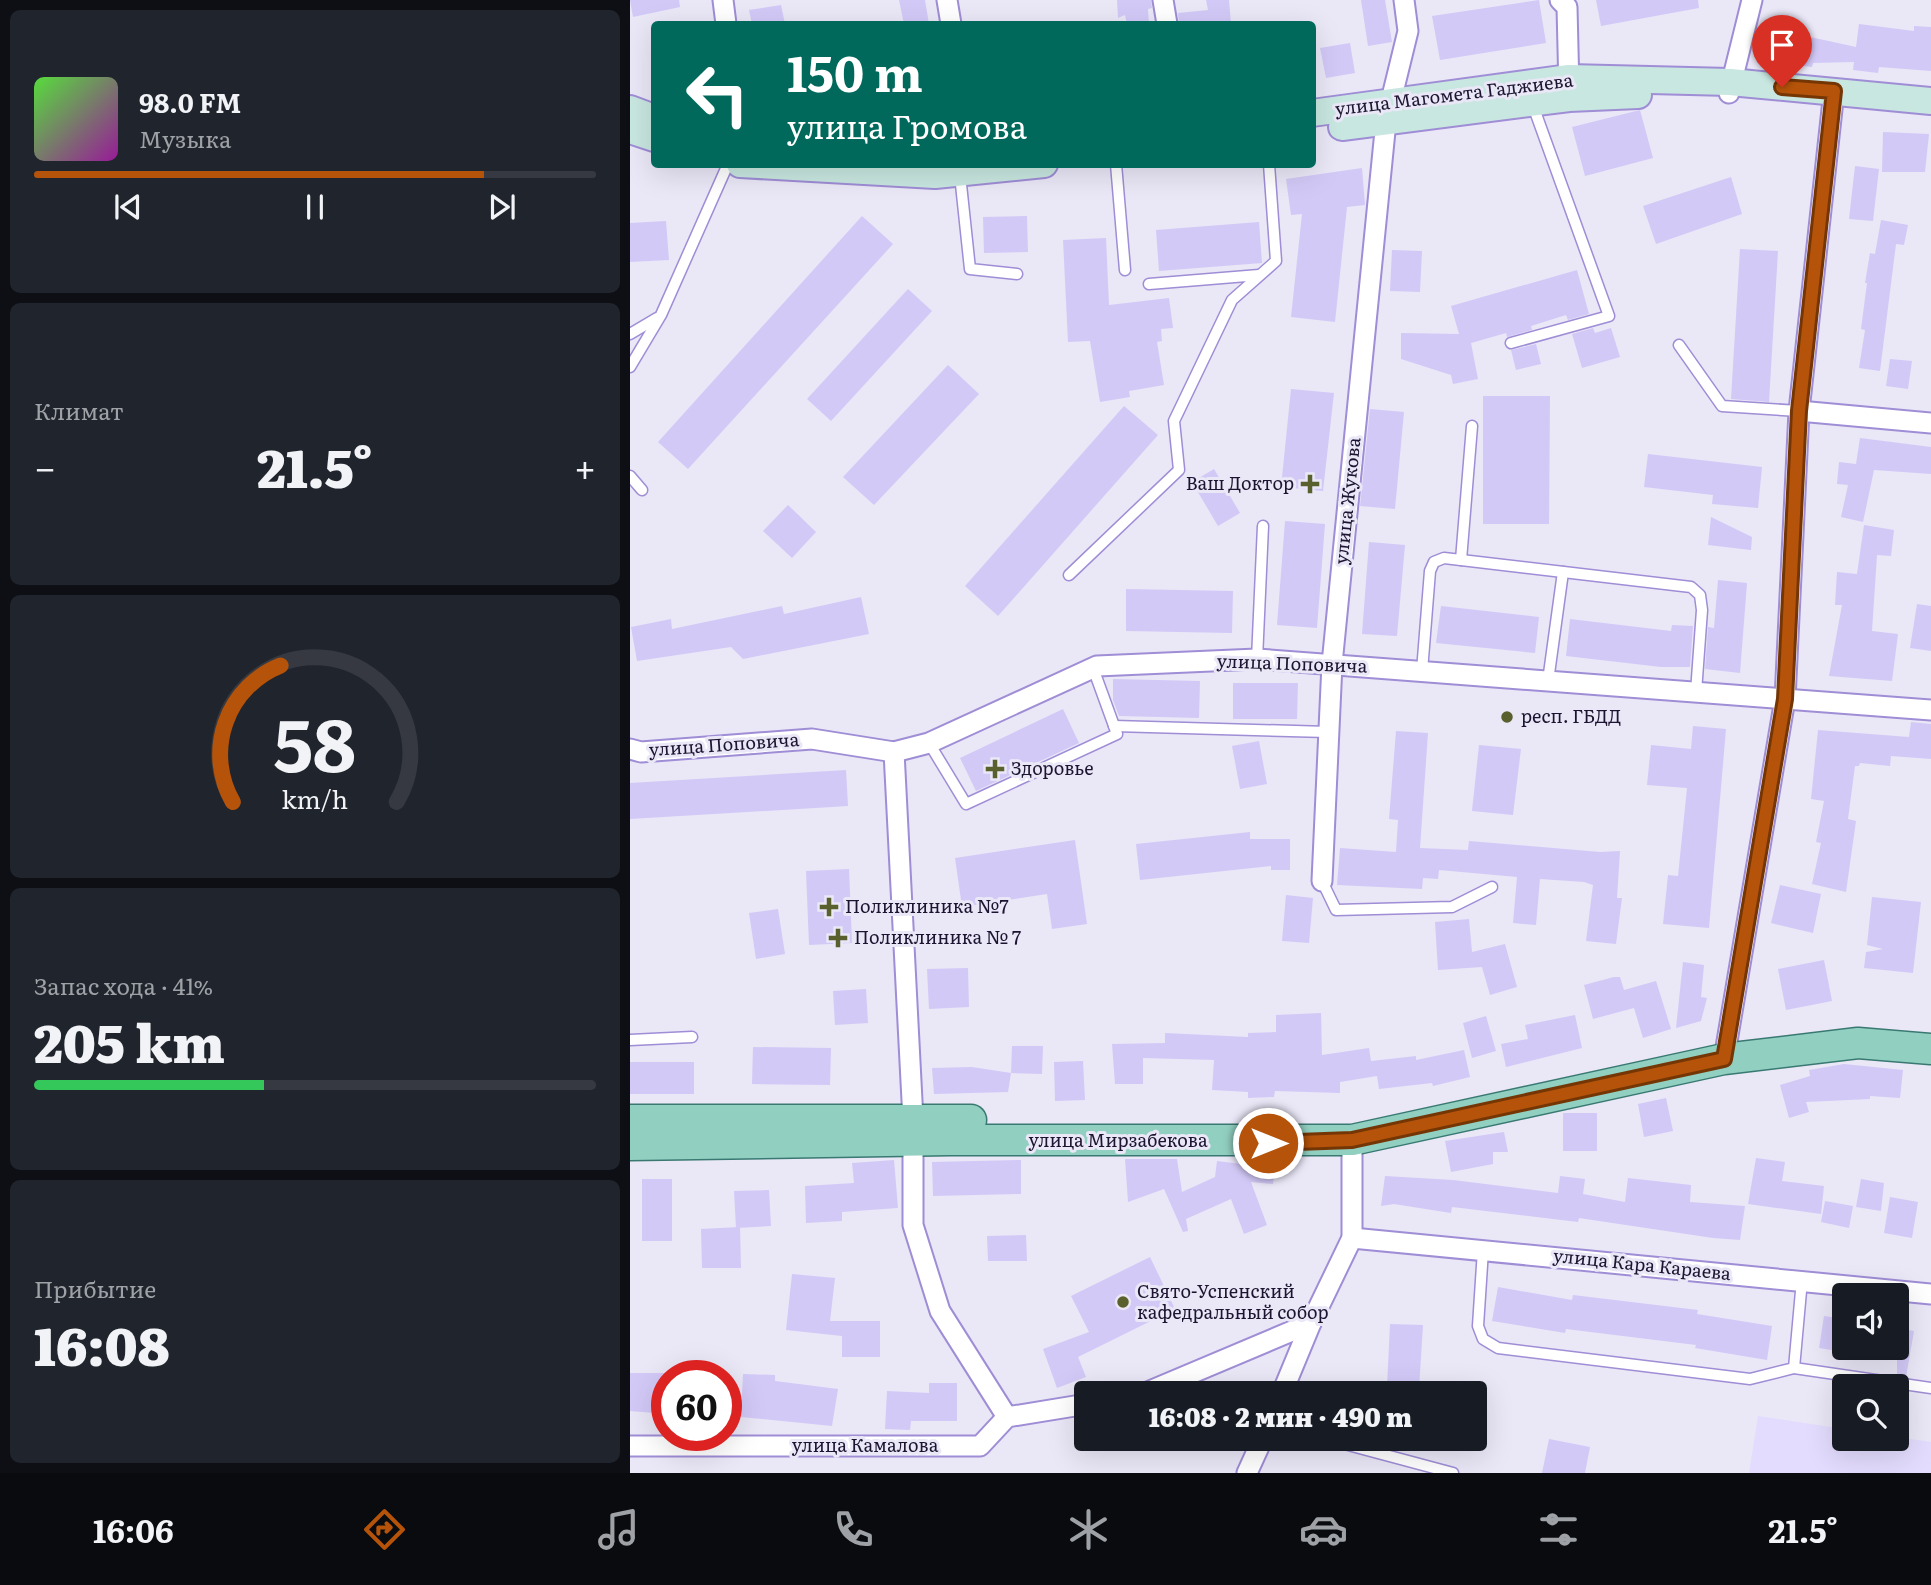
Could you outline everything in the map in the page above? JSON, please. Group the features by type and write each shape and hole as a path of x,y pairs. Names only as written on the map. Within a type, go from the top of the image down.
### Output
{"main road":[{"name":"улица Магомета Гаджиева","path":"1316,113 1388,112 1569,88 1729,88 1833,99 1931,115"},
{"name":"улица Магомета Гаджиева","path":"1833,99 1931,102"},
{"path":"630,109 651,117"},
{"name":"улица Магомета Гаджиева","path":"1316,130 1388,112"},
{"path":"630,130 651,137"},
{"path":"805,168 934,176 966,169"},
{"name":"улица Мирзабекова","path":"630,1145 913,1130 1350,1120 1858,1023 1931,1029"},
{"name":"улица Мирзабекова","path":"630,1120 913,1130 1352,1140 1725,1050 1857,1043 1931,1049"}],"street":[{"path":"723,0 726,21"},
{"path":"947,0 950,21"},
{"path":"1163,0 1166,21"},
{"name":"улица Жукова","path":"1322,881 1332,664 1388,112 1408,31 1404,0"},
{"path":"1560,0 1567,7 1569,88"},
{"path":"1729,88 1752,0"},
{"path":"1725,1050 1785,699 1799,411 1833,99"},
{"path":"1799,411 1931,423"},
{"name":"улица Поповича","path":"630,749 641,752 812,739 894,752 929,743 1093,667 1257,659 1931,710"},
{"path":"894,752 913,1130 913,1225 940,1311 1007,1417 1074,1406"},
{"path":"1287,1381 1311,1323 1352,1238 1352,1140"},
{"name":"улица Кара Караева","path":"1352,1238 1931,1294"},
{"path":"1173,1381 1311,1323"},
{"name":"улица Камалова","path":"630,1446 980,1446 1007,1417"},
{"path":"1247,1473 1257,1451"}],"lane":[{"path":"1511,342 1609,316 1530,94"},
{"path":"630,367 661,316 725,168"},
{"path":"1116,168 1125,270"},
{"path":"1069,575 1179,470 1174,421 1232,300 1276,261 1269,168"},
{"path":"966,169 970,269 1017,274"},
{"path":"1149,284 1260,275"},
{"path":"630,334 661,316"},
{"path":"1679,345 1722,406 1799,411"},
{"path":"1461,560 1472,426"},
{"path":"630,476 642,490"},
{"path":"1257,659 1263,526"},
{"path":"1422,671 1430,571 1434,562 1444,558 1691,587 1700,594 1702,610 1696,692"},
{"path":"1548,681 1563,572"},
{"path":"929,743 966,804 1117,734 1093,667"},
{"path":"1114,726 1328,732"},
{"path":"1322,881 1336,910 1452,907 1492,887"},
{"path":"630,1040 692,1037"},
{"path":"1483,1250 1478,1326 1483,1339 1498,1348 1750,1379 1794,1368 1931,1388"},
{"path":"1794,1368 1802,1280"},
{"path":"1371,1451 1453,1473"}],"shaded area":[{"path":"1758,1416 1832,1427 1832,1451 1909,1451 1909,1439 1931,1442 1931,1473 1749,1473"}],"building":[{"path":"630,0 679,0 680,7 633,17"},
{"path":"899,0 925,0 928,21 903,21"},
{"path":"1117,0 1151,0 1149,21 1126,21 1125,15 1118,18"},
{"path":"1206,0 1229,0 1231,21 1179,21 1178,13 1208,10"},
{"path":"1361,0 1385,0 1392,42 1368,46"},
{"path":"1539,0 1546,43 1440,60 1432,16"},
{"path":"1596,0 1698,0 1699,8 1601,26"},
{"path":"781,5 784,21 751,21 749,10"},
{"path":"1859,24 1914,31 1914,26 1931,27 1931,71 1879,67 1878,73 1853,70 1854,62 1813,63 1812,67 1795,65 1797,38 1801,35 1856,47"},
{"path":"1350,43 1355,73 1326,78 1320,48"},
{"path":"1640,110 1653,158 1585,176 1572,127"},
{"path":"1883,132 1929,134 1925,172 1882,172"},
{"path":"1855,166 1879,169 1873,221 1849,219"},
{"path":"1362,168 1365,205 1347,207 1335,322 1291,317 1302,214 1291,215 1286,179"},
{"path":"1731,177 1742,214 1656,244 1643,206"},
{"path":"862,216 893,244 688,469 658,442"},
{"path":"1027,216 1028,252 984,253 983,217"},
{"path":"1881,220 1908,225 1904,245 1896,244 1880,371 1859,368 1865,330 1861,329 1865,283 1870,253 1875,254"},
{"path":"666,221 669,260 630,262 630,223"},
{"path":"1259,222 1262,263 1159,271 1156,230"},
{"path":"1106,238 1109,305 1169,298 1173,328 1161,329 1162,341 1157,342 1164,385 1129,391 1130,397 1100,402 1090,341 1068,342 1063,240"},
{"path":"1740,249 1778,251 1769,402 1731,399"},
{"path":"1392,250 1422,251 1420,292 1390,291"},
{"path":"1577,270 1589,314 1568,320 1566,315 1531,326 1532,330 1507,337 1506,333 1471,343 1478,379 1453,384 1451,375 1401,359 1401,333 1459,334 1451,306"},
{"path":"908,289 932,311 831,421 807,399"},
{"path":"1593,328 1595,333 1611,328 1620,357 1582,368 1572,334"},
{"path":"1536,344 1541,364 1516,370 1511,350"},
{"path":"1890,359 1912,361 1908,389 1886,386"},
{"path":"948,365 979,394 874,505 843,477"},
{"path":"1291,389 1334,393 1323,491 1281,487"},
{"path":"1483,396 1550,396 1549,524 1483,524"},
{"path":"1124,406 1158,435 998,616 965,586"},
{"path":"1370,409 1404,412 1395,509 1360,506"},
{"path":"1860,438 1931,447 1931,474 1874,470 1863,522 1841,517 1848,485 1837,484 1839,462 1856,464"},
{"path":"1648,454 1762,467 1758,508 1712,504 1713,495 1644,487"},
{"path":"1214,469 1240,513 1218,526 1192,482"},
{"path":"788,505 816,532 792,558 763,531"},
{"path":"1711,517 1752,537 1751,550 1708,545"},
{"path":"1285,521 1325,524 1317,628 1277,625"},
{"path":"1864,525 1894,530 1891,556 1877,555 1872,631 1898,634 1892,681 1829,676 1842,605 1835,605 1837,572 1857,574"},
{"path":"1369,542 1405,545 1397,636 1362,634"},
{"path":"1718,580 1747,583 1740,673 1705,669 1708,627 1714,628"},
{"path":"1126,589 1233,591 1232,633 1126,631"},
{"path":"861,597 869,634 743,659 731,647 637,661 631,627 671,619 672,629 782,606 784,614"},
{"path":"1917,604 1931,606 1931,651 1910,648"},
{"path":"1441,606 1539,617 1535,653 1436,643"},
{"path":"1570,619 1671,631 1672,625 1693,626 1690,667 1661,667 1566,656"},
{"path":"1113,679 1200,681 1199,718 1119,716 1113,700"},
{"path":"1233,683 1298,683 1297,719 1233,719"},
{"path":"1063,709 1079,743 976,791 960,758"},
{"path":"1911,722 1931,724 1931,759 1891,756 1890,766 1860,763 1855,766 1848,819 1856,821 1846,892 1812,884 1821,843 1816,842 1824,801 1811,799 1818,730 1909,737"},
{"path":"1693,726 1726,729 1709,928 1663,924 1668,875 1678,876 1687,788 1647,785 1651,745 1691,749"},
{"path":"1396,731 1428,733 1420,848 1468,850 1469,841 1600,852 1620,851 1617,898 1622,898 1616,944 1586,941 1593,885 1584,882 1540,879 1536,925 1513,923 1517,877 1439,870 1438,879 1423,878 1422,889 1337,885 1340,848 1396,852 1398,820 1389,819"},
{"path":"1259,741 1267,784 1240,789 1232,746"},
{"path":"1479,745 1521,749 1513,815 1472,811"},
{"path":"846,770 848,806 630,819 630,783"},
{"path":"1250,832 1250,839 1290,839 1290,870 1271,870 1271,866 1140,880 1136,844"},
{"path":"1075,840 1087,924 1052,929 1047,894 962,907 955,858"},
{"name":"Поликлиника №7","path":"849,869 852,943 809,945 806,871"},
{"path":"1780,885 1821,894 1813,933 1771,923"},
{"path":"1286,895 1313,898 1309,943 1282,941"},
{"path":"1872,897 1921,902 1913,973 1864,968 1866,952 1883,949 1867,945"},
{"path":"778,909 785,954 756,959 749,913"},
{"path":"1469,919 1472,952 1505,944 1517,987 1490,995 1482,967 1438,970 1435,922"},
{"path":"1824,960 1832,1001 1786,1010 1778,969"},
{"path":"1683,962 1704,965 1701,997 1707,998 1701,1021 1676,1028"},
{"path":"968,968 969,1007 929,1009 927,969"},
{"path":"1620,977 1624,990 1656,981 1671,1029 1643,1038 1634,1008 1593,1019 1584,985"},
{"path":"866,989 868,1023 835,1025 833,991"},
{"path":"1321,1013 1322,1055 1369,1048 1371,1061 1416,1056 1416,1060 1464,1050 1470,1077 1433,1086 1432,1083 1379,1089 1377,1076 1340,1082 1340,1093 1275,1091 1274,1097 1248,1098 1248,1092 1212,1090 1214,1060 1143,1058 1143,1084 1115,1084 1112,1044 1165,1043 1165,1033 1248,1037 1248,1033 1276,1032 1276,1015"},
{"path":"1575,1015 1582,1048 1506,1067 1501,1044 1528,1039 1525,1025"},
{"path":"1486,1016 1496,1051 1472,1058 1463,1023"},
{"path":"1012,1046 1043,1046 1042,1074 1011,1073"},
{"path":"753,1047 831,1048 830,1085 752,1084"},
{"path":"1083,1061 1085,1100 1055,1101 1054,1062"},
{"path":"630,1062 694,1062 694,1094 630,1094"},
{"path":"1844,1064 1903,1070 1900,1098 1870,1096 1870,1099 1806,1102 1809,1112 1789,1118 1780,1085 1810,1076 1809,1070"},
{"path":"972,1067 1011,1073 1008,1092 934,1094 932,1068"},
{"path":"1666,1098 1673,1131 1644,1137 1638,1104"},
{"path":"1563,1113 1597,1113 1597,1151 1563,1151"},
{"path":"1504,1132 1508,1152 1493,1152 1493,1164 1451,1172 1445,1141"},
{"path":"1756,1158 1785,1162 1782,1181 1824,1186 1821,1214 1748,1204"},
{"path":"1125,1159 1177,1159 1182,1192 1215,1177 1217,1161 1275,1168 1273,1184 1251,1182 1267,1225 1244,1234 1231,1199 1186,1219 1188,1231 1183,1232 1164,1189 1128,1202"},
{"path":"894,1160 898,1208 842,1212 842,1221 806,1223 805,1186 854,1183 852,1163"},
{"path":"1021,1160 1021,1194 933,1196 932,1162"},
{"path":"1385,1176 1453,1180 1558,1193 1560,1176 1585,1179 1583,1194 1625,1202 1628,1178 1691,1185 1690,1202 1745,1206 1740,1240 1713,1238 1579,1218 1578,1222 1452,1207 1451,1213 1394,1204 1381,1206"},
{"path":"642,1179 672,1179 672,1241 642,1241"},
{"path":"1861,1179 1884,1183 1881,1211 1856,1207"},
{"path":"769,1190 771,1226 736,1228 734,1191"},
{"path":"1890,1197 1918,1202 1912,1238 1884,1233"},
{"path":"1825,1201 1853,1206 1849,1228 1821,1222"},
{"path":"740,1227 741,1268 702,1268 701,1229"},
{"path":"1026,1235 1027,1261 988,1261 987,1236"},
{"name":"Свято-Успенский кафедральный собор","path":"1150,1257 1175,1309 1078,1357 1086,1377 1057,1388 1043,1349 1089,1332 1071,1296"},
{"path":"792,1274 835,1278 830,1321 880,1321 880,1357 842,1357 842,1336 786,1330"},
{"path":"1498,1287 1572,1300 1573,1295 1698,1310 1697,1314 1772,1326 1767,1360 1695,1348 1696,1345 1566,1329 1565,1333 1492,1321"},
{"path":"1824,1316 1832,1317 1832,1350 1819,1348"},
{"path":"1390,1324 1423,1325 1420,1381 1387,1381"},
{"path":"1909,1330 1914,1331 1909,1360"},
{"path":"1897,1360 1909,1360 1907,1374 1897,1374"},
{"path":"630,1373 651,1373 651,1413 630,1411"},
{"path":"743,1374 775,1375 775,1381 838,1389 832,1426 742,1417"},
{"path":"929,1383 957,1383 957,1421 911,1421 910,1430 885,1429 887,1391 929,1393"},
{"path":"1549,1439 1590,1447 1585,1473 1542,1473"}],"place":[{"name":"Ваш Доктор","path":"1310,484"},
{"name":"респ. ГБДД","path":"1507,717"},
{"name":"Здоровье","path":"995,769"},
{"name":"Поликлиника №7","path":"829,907"},
{"name":"Поликлиника № 7","path":"838,938"},
{"name":"Свято-Успенский кафедральный собор","path":"1123,1302"}],"route":[{"path":"1268,1143 1352,1140 1724,1059 1785,699 1799,411 1834,91 1782,87"}]}
